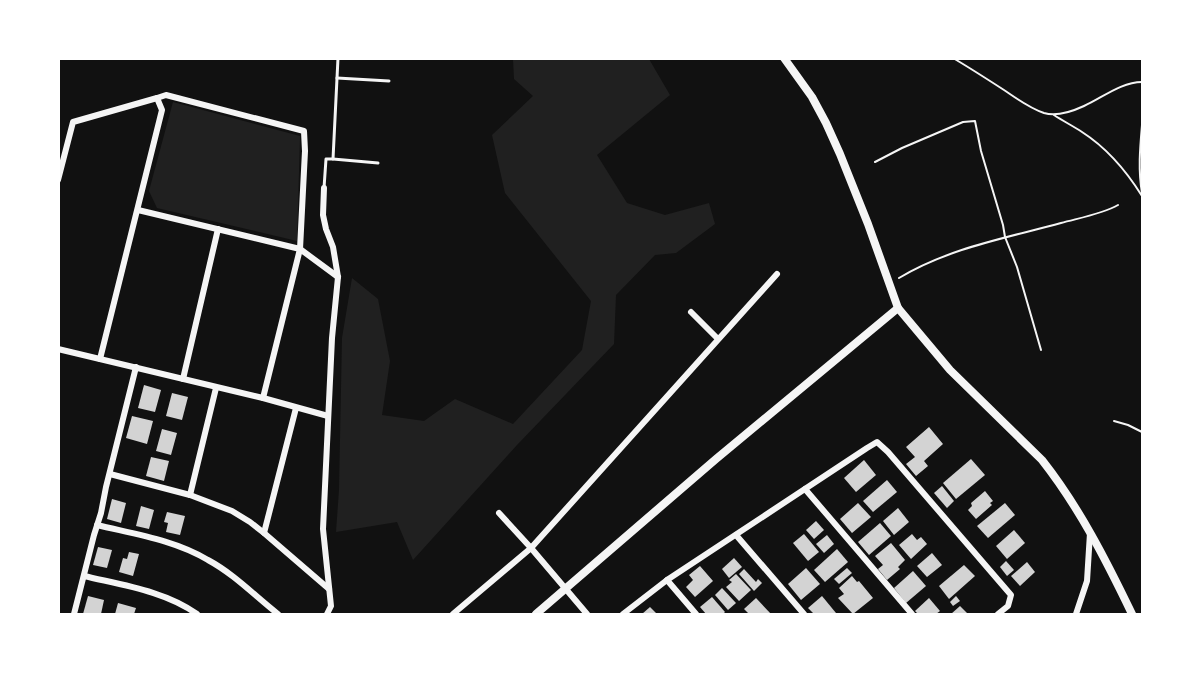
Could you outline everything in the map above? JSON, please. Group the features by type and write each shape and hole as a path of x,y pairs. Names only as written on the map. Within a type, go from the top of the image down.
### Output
{"main road":[{"path":"783,58 812,96 826,123 868,224 898,308 950,370 1042,460 1054,475 1104,557 1132,615"}],"street":[{"path":"58,180 73,122 166,95 304,131 300,249 263,398"},
{"path":"100,359 162,110 157,98"},
{"path":"324,188 323,215 333,247 338,277 332,338 323,529 331,606 327,615"},
{"path":"138,210 300,249 338,277"},
{"path":"183,379 218,230"},
{"path":"453,615 531,548 777,274"},
{"path":"536,615 716,459 898,308"},
{"path":"691,312 718,339"},
{"path":"58,349 263,398 328,416"},
{"path":"74,615 136,368"},
{"path":"190,495 216,388"},
{"path":"264,533 296,408"},
{"path":"623,615 667,580 877,442 1011,595 1008,606 998,615"},
{"path":"110,474 190,495 232,511 264,533 329,589"},
{"path":"805,489 912,615"},
{"path":"500,513 587,615"},
{"path":"97,525 148,537 195,553 229,573 278,615"},
{"path":"1076,615 1086,581 1090,532"},
{"path":"736,535 804,615"},
{"path":"84,576 162,596 197,615"},
{"path":"667,580 696,615"}],"lane":[{"path":"333,159 338,58"},
{"path":"337,78 389,81"},
{"path":"324,188 326,159 378,163"}],"path":[{"path":"952,58 1027,105 1044,113 1069,112 1134,82 1143,82"},
{"path":"1052,114 1083,132 1110,154 1143,195"},
{"path":"875,162 963,122 975,121 1005,237 1017,267 1041,350"},
{"path":"1143,125 1140,179 1143,195"},
{"path":"889,284 927,262 964,249 1118,205"},
{"path":"1114,421 1143,432"}],"shaded area":[{"path":"513,59 649,59 670,95 597,155 627,203 665,215 709,203 715,224 676,253 655,255 616,295 614,344 517,445 413,560 397,522 336,532 342,338 352,278 378,299 390,361 382,415 424,421 455,399 513,424 582,350 591,301 505,193 492,135 533,96 514,79"},
{"path":"173,102 300,136 297,241 157,208 149,191"}],"building":[{"path":"144,385 161,390 155,412 138,408"},
{"path":"172,393 188,397 182,420 166,416"},
{"path":"132,416 153,421 147,444 126,438"},
{"path":"929,427 943,444 924,461 928,466 916,476 906,464 915,457 906,447"},
{"path":"162,429 177,433 171,455 156,451"},
{"path":"151,457 169,461 164,481 146,476"},
{"path":"971,459 985,475 956,499 943,483"},
{"path":"864,460 876,475 856,492 844,478"},
{"path":"887,480 897,492 873,512 863,501"},
{"path":"942,486 954,501 947,508 934,493"},
{"path":"985,491 993,501 990,503 992,505 976,519 968,510 972,506 971,503"},
{"path":"112,499 126,503 121,523 107,519"},
{"path":"858,503 871,517 852,533 840,519"},
{"path":"1005,503 1015,515 988,538 977,526"},
{"path":"141,506 154,510 149,529 136,526"},
{"path":"898,508 909,522 894,535 883,521"},
{"path":"167,512 185,516 180,535 166,532 168,523 164,522"},
{"path":"816,521 824,530 814,539 806,530"},
{"path":"880,523 891,536 869,555 858,542"},
{"path":"1014,530 1025,543 1007,559 996,546"},
{"path":"804,534 819,552 808,561 793,543"},
{"path":"912,534 917,540 921,537 927,544 911,559 899,545"},
{"path":"827,535 834,544 824,553 816,544"},
{"path":"891,543 905,560 898,567 900,569 887,580 878,569 883,565 875,556"},
{"path":"98,547 112,550 107,568 93,565"},
{"path":"837,549 848,562 825,582 814,570"},
{"path":"129,552 139,554 133,576 119,572 123,558 127,559"},
{"path":"932,553 942,565 927,577 917,566"},
{"path":"734,558 742,567 729,578 722,569"},
{"path":"1006,561 1014,570 1007,576 1000,567"},
{"path":"1027,562 1035,572 1020,586 1011,576"},
{"path":"964,565 975,576 949,599 939,586"},
{"path":"700,566 713,581 695,597 686,587 693,580 689,575"},
{"path":"806,568 820,584 801,600 788,584"},
{"path":"847,568 852,573 839,584 834,579"},
{"path":"744,569 756,582 758,579 762,583 754,591 739,574"},
{"path":"913,571 926,586 906,603 894,588"},
{"path":"736,574 751,590 739,601 726,587 732,582 729,580"},
{"path":"852,576 873,598 853,614 838,598 844,594 839,588"},
{"path":"722,588 736,603 728,610 715,595"},
{"path":"88,596 104,600 101,614 83,614"},
{"path":"822,596 836,613 814,614 808,608"},
{"path":"956,596 960,601 953,606 950,602"},
{"path":"712,597 725,612 723,614 706,614 700,607"},
{"path":"756,598 771,614 749,614 744,609"},
{"path":"929,598 940,611 936,614 918,614 915,611"},
{"path":"118,603 136,608 134,614 115,614"},
{"path":"960,606 968,614 951,614"},
{"path":"650,607 657,614 642,614"}]}
